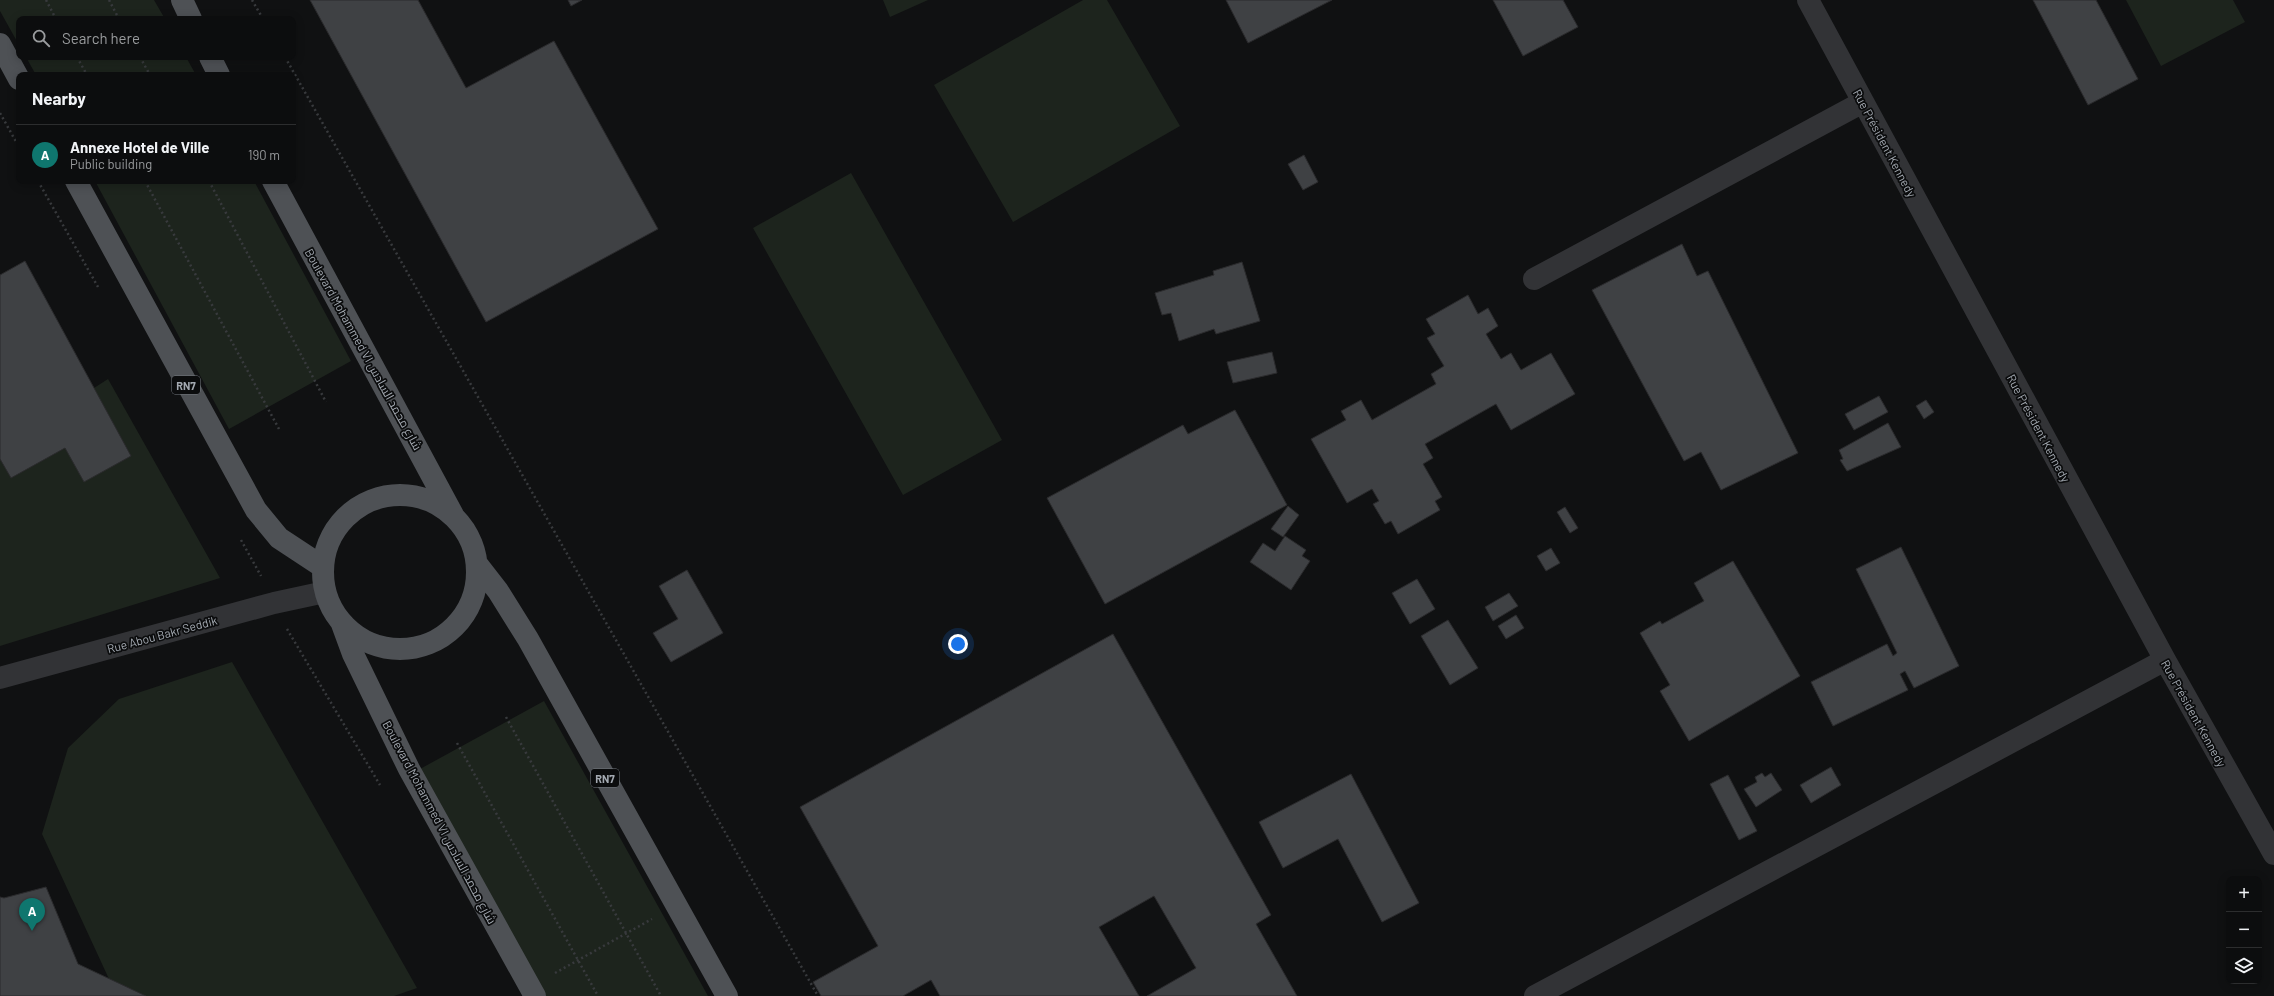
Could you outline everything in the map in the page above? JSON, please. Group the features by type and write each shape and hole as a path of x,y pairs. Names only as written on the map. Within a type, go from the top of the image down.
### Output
{"main road":[{"path":"182,0 190,16"},
{"path":"0,44 16,73"},
{"path":"212,60 218,72"},
{"name":"RN7","path":"78,184 256,510 279,538 323,568"},
{"name":"Boulevard Mohammed VI شارع محمد السادس","path":"275,184 455,518"},
{"name":"RN7","path":"390,496 413,496 436,504 455,518 472,543 477,564 477,578 471,605 454,627 431,643 404,650 390,649 364,640 341,623 331,608 325,592 323,568 328,544 340,524 347,516 367,502 390,496"},
{"name":"RN7","path":"477,564 498,590 528,639 727,996"},
{"name":"Boulevard Mohammed VI شارع محمد السادس","path":"341,623 353,654 409,769 533,992"}],"street":[{"name":"Rue Président Kennedy","path":"1808,0 2165,660 2274,854"},
{"path":"1534,279 1863,102"},
{"name":"Rue Abou Bakr Seddik","path":"0,678 274,603 325,592"},
{"path":"1535,996 2165,660"}],"path":[{"path":"46,0 54,16"},
{"path":"109,0 117,16"},
{"path":"252,0 261,16"},
{"path":"79,60 85,72"},
{"path":"142,60 148,72"},
{"path":"287,60 294,72"},
{"path":"296,76 818,996"},
{"path":"0,113 16,142"},
{"path":"146,184 279,429"},
{"path":"211,184 326,402"},
{"path":"291,636 380,785"},
{"path":"506,718 661,996"},
{"path":"457,743 598,996"},
{"path":"533,992 578,961 676,905"}],"shaded area":[{"path":"0,0 154,0 163,16 16,16 16,40 0,11"},
{"path":"883,0 928,0 890,17"},
{"path":"1083,0 1107,0 1180,126 1013,222 934,85"},
{"path":"2126,0 2233,0 2245,22 2161,66"},
{"path":"28,60 188,60 194,72 34,72"},
{"path":"851,173 1002,440 903,495 753,228"},
{"path":"97,184 256,184 351,361 229,429"},
{"path":"108,379 220,578 0,646 0,459 11,478 65,448 84,481 131,456 94,388"},
{"path":"232,662 417,988 394,996 146,996 109,979 42,834 68,748 119,699"},
{"path":"544,701 708,996 546,996 420,769"}],"building":[{"path":"310,0 418,0 466,88 554,41 658,229 486,322"},
{"path":"568,0 582,0 571,6"},
{"path":"1226,0 1332,0 1248,43"},
{"path":"1493,0 1563,0 1578,27 1523,56"},
{"path":"2033,0 2096,0 2138,79 2088,105"},
{"path":"1304,155 1318,182 1303,190 1288,164"},
{"path":"1682,244 1697,276 1708,271 1798,453 1721,490 1701,452 1684,461 1592,290"},
{"path":"25,261 131,456 84,482 65,448 11,478 0,459 0,275"},
{"path":"1242,262 1260,321 1216,334 1214,329 1179,341 1171,313 1162,315 1155,293 1214,275 1213,271"},
{"path":"1468,295 1478,314 1488,308 1498,326 1486,334 1501,359 1511,353 1521,370 1551,353 1575,394 1511,430 1496,404 1425,444 1433,458 1423,464 1442,497 1435,501 1440,510 1398,534 1391,521 1385,524 1373,504 1379,501 1372,489 1347,503 1311,439 1346,420 1341,411 1361,400 1372,420 1436,384 1431,374 1444,366 1427,338 1435,334 1426,319"},
{"path":"1272,352 1277,373 1233,383 1227,362"},
{"path":"1879,396 1888,412 1854,430 1845,414"},
{"path":"1926,400 1934,412 1924,419 1916,406"},
{"path":"1235,410 1287,505 1105,604 1047,498 1183,425 1188,434"},
{"path":"1888,423 1901,447 1847,471 1840,460 1843,459 1839,450"},
{"path":"1288,506 1299,515 1283,537 1271,529"},
{"path":"1565,507 1578,528 1570,533 1557,512"},
{"path":"1285,536 1306,550 1302,556 1310,561 1291,590 1250,562 1263,543 1275,551"},
{"path":"1901,547 1959,666 1914,688 1905,671 1900,674 1908,690 1833,726 1811,682 1887,644 1893,656 1897,653 1856,569"},
{"path":"1551,548 1560,563 1546,571 1537,556"},
{"path":"1733,561 1800,676 1689,741 1660,691 1670,685 1640,633 1660,621 1662,624 1704,601 1694,583"},
{"path":"687,570 723,633 671,662 653,633 678,619 659,586"},
{"path":"1417,579 1435,609 1410,624 1392,593"},
{"path":"1509,593 1518,606 1493,621 1485,607"},
{"path":"1516,615 1524,628 1506,639 1498,626"},
{"path":"1448,620 1478,668 1450,685 1421,636"},
{"path":"1113,634 1271,915 1256,924 1297,996 1147,996 1196,968 1154,896 1099,927 1139,996 940,996 931,980 903,996 821,996 813,982 878,946 800,807"},
{"path":"1831,767 1841,785 1811,803 1800,785"},
{"path":"1762,773 1765,777 1771,773 1782,790 1756,807 1744,789 1757,782 1755,777"},
{"path":"1351,774 1419,903 1382,922 1338,839 1283,868 1259,822"},
{"path":"1728,775 1757,831 1739,840 1710,784"},
{"path":"46,887 78,964 146,996 0,996 0,897 4,898"}],"place":[{"name":"Annexe Hotel de Ville","path":"32,931"}]}
